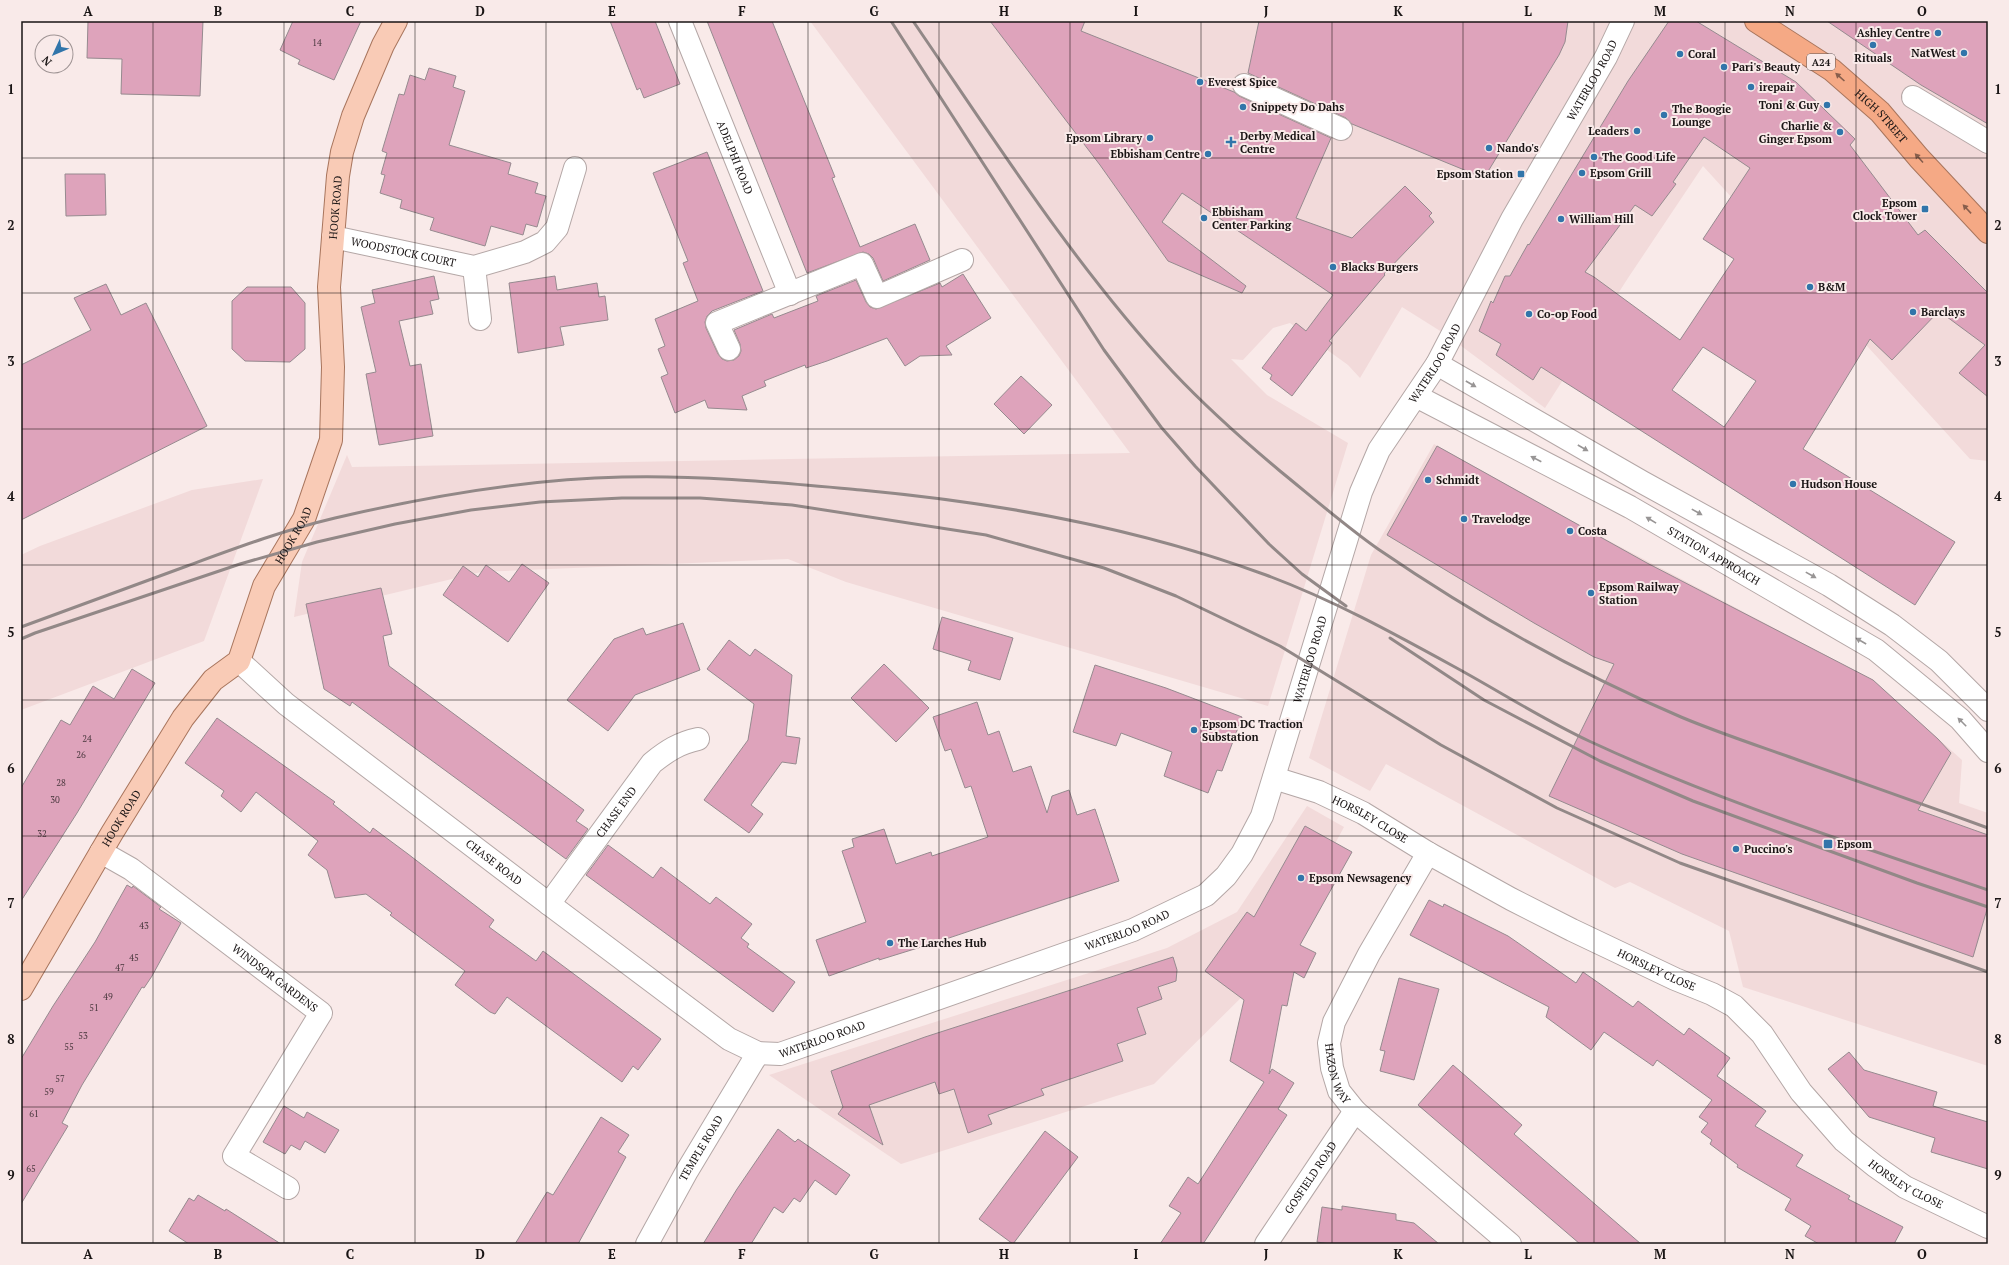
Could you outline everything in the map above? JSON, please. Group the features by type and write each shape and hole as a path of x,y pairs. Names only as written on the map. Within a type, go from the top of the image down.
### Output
{"highway":[{"name":"HIGH STREET","path":"1756,21 1832,70 1880,112 1919,158 1988,232"}],"main road":[{"name":"HOOK ROAD","path":"21,989 101,852 183,718 213,680 239,661 264,586 304,519 331,440 333,367 329,287 338,176 351,123 383,45 396,21"}],"street":[{"name":"ADELPHI ROAD","path":"680,21 790,294"},
{"name":"WATERLOO ROAD","path":"758,1053 780,1054 1133,930 1206,895 1226,876 1242,854 1262,816 1361,492 1379,450 1437,364 1512,219 1606,57 1623,21"},
{"path":"1244,85 1341,130"},
{"path":"1913,97 1988,142"},
{"name":"WOODSTOCK COURT","path":"333,237 474,267 525,252 545,242 557,228 575,168"},
{"path":"729,349 717,323 862,264 877,297 962,260"},
{"path":"474,267 480,319"},
{"path":"1437,364 1642,482 1836,589 1892,625 1933,657 1988,710"},
{"name":"STATION APPROACH","path":"1416,396 1630,508 1876,650 1960,719 1988,751"},
{"name":"CHASE ROAD","path":"239,661 286,704 549,904 729,1039 758,1053"},
{"name":"CHASE END","path":"549,904 652,763 669,749 684,742 698,739"},
{"name":"HORSLEY CLOSE","path":"1274,778 1319,792 1363,813 1428,853 1572,930 1682,982 1712,994 1734,1006 1762,1034 1800,1092 1844,1140 1875,1166 1905,1187 1988,1227"},
{"name":"WINDSOR GARDENS","path":"101,852 131,869 321,1013 234,1156 288,1188"},
{"name":"HAZON WAY","path":"1428,853 1369,954 1334,1022 1329,1043 1332,1068 1339,1091 1355,1111 1510,1244"},
{"name":"TEMPLE ROAD","path":"647,1244 687,1171 758,1053"},
{"name":"GOSFIELD ROAD","path":"1266,1244 1355,1111"}],"shaded area":[{"path":"810,21 1988,21 1988,461 1970,459 1703,166 1628,278 1545,408 1445,334 1402,307 1360,378 1348,365 1290,323 1273,328 1243,360 1231,359 1267,395 1348,443 1268,706 846,582 788,559 481,572 294,617 302,562 347,455 352,467 1130,453"},
{"path":"1434,444 1596,534 1873,680 1962,760 1959,803 1988,813 1988,1066 1743,987 1729,931 1630,882 1615,888 1386,764 1370,791 1309,758 1371,555"},
{"path":"263,479 204,641 21,710 21,555 40,546 192,490"},
{"path":"1307,806 1344,827 1264,975 1154,1084 901,1164 769,1075 1167,948 1237,912"}],"building":[{"path":"88,21 203,21 200,96 121,94 122,59 87,58"},
{"path":"293,21 361,21 334,80 298,64 300,60 280,50"},
{"path":"610,21 655,21 680,84 644,98 640,88 637,90"},
{"path":"707,21 772,21 835,177 832,178 860,247 915,224 930,260 883,281 873,258 869,254 863,252 807,273"},
{"name":"Ebbisham Centre","path":"990,21 1085,21 1081,31 1234,92 1239,96 1331,138 1296,218 1352,238 1405,186 1432,213 1429,216 1434,222 1384,274 1385,275 1329,341 1332,343 1292,396 1270,379 1272,375 1262,368 1296,323 1306,331 1333,295 1182,193 1162,222 1246,286 1242,293 1168,261 1100,165"},
{"path":"1259,21 1568,21 1565,42 1559,55 1484,178 1352,124 1346,118 1248,73"},
{"path":"1669,21 1696,21 1796,82 1855,139 1850,145 1918,235 1925,230 1988,293 1988,397 1959,373 1985,345 1939,311 1892,360 1870,339 1803,449 1955,542 1915,605 1541,367 1533,380 1496,355 1501,344 1479,331 1491,301 1493,303 1505,276 1510,276 1628,81","holes":["1704,137 1750,168 1703,239 1734,259 1680,340 1585,272 1635,205 1652,216 1676,184 1673,182","1703,347 1756,381 1724,427 1672,390"]},
{"path":"1827,21 1988,21 1988,124 1921,85"},
{"path":"429,68 456,76 453,87 465,91 449,145 511,163 508,174 538,183 535,193 546,196 537,227 526,224 523,235 491,226 485,246 430,230 434,218 400,208 402,200 380,193 385,175 381,174 387,153 382,151 399,94 404,95 410,75 425,80"},
{"path":"707,152 763,291 712,311 707,316 705,322 706,328 718,354 722,359 727,361 734,360 739,356 741,351 740,344 734,330 772,314 774,318 818,301 816,296 856,280 866,302 870,307 876,309 940,283 942,287 963,274 991,318 946,346 952,355 920,356 905,366 887,338 827,361 806,368 805,365 764,381 766,386 742,396 747,410 708,408 705,400 675,413 661,377 668,374 658,349 665,346 655,319 698,301 683,263 688,261 653,173"},
{"path":"65,174 105,174 106,215 66,216"},
{"path":"434,276 439,299 430,301 433,314 399,321 410,366 421,364 433,436 379,445 366,374 376,372 361,307 375,303 372,290"},
{"path":"555,276 557,290 597,283 599,297 605,296 608,320 560,327 564,345 518,353 509,283"},
{"path":"106,284 121,315 146,303 207,426 21,520 21,365 91,330 74,298"},
{"path":"247,287 291,287 305,303 305,349 290,362 245,361 232,349 232,301"},
{"path":"1021,376 1052,405 1024,434 994,404"},
{"path":"1437,446 1647,563 1873,680 1938,739 1951,753 1918,810 1988,835 1988,906 1973,957 1682,854 1549,796 1614,664 1594,657 1534,623 1387,535"},
{"path":"522,564 549,583 508,642 443,595 463,566 478,577 486,565 509,582"},
{"path":"381,588 392,634 383,636 389,666 584,810 576,821 588,829 566,859 352,702 350,706 324,689 306,604"},
{"path":"942,617 1013,638 1000,680 968,670 971,661 933,649"},
{"path":"683,623 700,670 635,695 608,731 567,700 614,639 643,628 646,635"},
{"path":"729,640 750,656 755,649 792,675 786,736 800,738 796,764 782,762 751,805 763,814 749,833 704,800 748,740 754,704 707,669"},
{"path":"884,664 929,708 896,742 851,698"},
{"path":"1095,665 1166,688 1242,717 1222,771 1217,770 1208,793 1164,776 1172,752 1121,733 1116,746 1073,732"},
{"path":"132,669 155,683 77,813 21,901 21,788 61,720 70,725 93,686 114,699"},
{"path":"977,702 988,735 999,731 1013,772 1031,766 1047,813 1052,796 1069,790 1077,815 1095,809 1119,881 934,943 879,960 879,958 829,976 816,940 866,922 842,851 854,847 852,839 884,829 896,864 931,852 932,856 988,837 971,786 965,788 951,749 945,751 933,717"},
{"path":"217,718 335,802 333,804 370,833 373,828 408,854 494,920 489,927 536,961 543,951 661,1039 638,1070 633,1066 622,1082 507,997 495,1014 490,1012 455,985 465,971 390,915 392,913 366,894 335,898 327,870 308,855 318,841 256,792 241,812 221,796 224,791 185,763"},
{"path":"1305,826 1352,852 1300,945 1316,953 1304,978 1294,972 1287,1006 1282,1005 1269,1074 1272,1069 1294,1083 1278,1109 1287,1115 1203,1244 1160,1244 1181,1213 1169,1206 1188,1177 1198,1184 1264,1082 1230,1061 1244,1000 1205,971 1247,912 1254,917"},
{"path":"608,845 653,878 661,867 710,904 716,897 752,924 741,938 749,944 747,947 795,982 773,1012 586,875"},
{"path":"127,885 132,888 133,886 161,907 159,909 181,923 152,976 144,988 142,987 82,1085 62,1123 68,1126 21,1204 21,1059 53,1006 95,942"},
{"path":"1429,900 1443,907 1444,904 1508,936 1576,983 1583,972 1633,1007 1638,1001 1684,1035 1689,1028 1730,1058 1717,1076 1766,1111 1755,1126 1803,1155 1796,1166 1850,1196 1848,1199 1903,1227 1894,1244 1819,1244 1805,1236 1811,1226 1785,1210 1791,1199 1737,1167 1738,1165 1710,1144 1712,1140 1701,1132 1708,1123 1699,1117 1712,1100 1657,1060 1653,1066 1604,1032 1591,1050 1546,1017 1549,1007 1410,935"},
{"path":"1173,957 1177,970 1176,981 1158,987 1162,999 1137,1008 1146,1034 1117,1044 1123,1061 1041,1089 1044,1095 988,1115 992,1124 968,1133 954,1089 939,1094 935,1082 869,1105 883,1145 838,1114 843,1107 831,1071 925,1037"},
{"path":"1399,978 1439,989 1414,1080 1380,1071 1385,1051 1380,1050"},
{"path":"1849,1052 1864,1070 1937,1092 1933,1106 1988,1122 1988,1169 1931,1152 1935,1138 1869,1117 1828,1069"},
{"path":"1453,1065 1522,1125 1514,1134 1641,1244 1580,1244 1418,1105"},
{"path":"284,1106 304,1118 307,1112 339,1130 325,1153 305,1141 300,1150 291,1145 285,1154 263,1142"},
{"path":"601,1117 629,1135 618,1152 626,1157 578,1244 515,1244 547,1192 553,1195"},
{"path":"778,1129 795,1142 798,1139 850,1175 836,1195 815,1180 800,1202 794,1198 783,1213 774,1207 751,1244 703,1244 737,1189"},
{"path":"1045,1131 1078,1157 1013,1244 979,1219"},
{"path":"198,1195 225,1211 226,1209 281,1244 189,1244 169,1231 189,1198 194,1201"},
{"path":"1342,1206 1396,1214 1396,1220 1414,1223 1439,1244 1330,1244 1317,1242 1322,1207 1342,1210"}],"railway":[{"path":"891,21 1104,350 1161,427 1195,466 1269,544 1302,574 1346,606"},
{"path":"913,21 1005,157 1102,289 1137,331 1173,372 1225,423 1280,471 1365,540 1414,573 1488,619 1564,661 1641,700 1724,734 1988,828"},
{"path":"21,627 297,528 370,510 478,490 586,478 682,477 742,480 913,495 1016,510 1117,530 1217,558 1266,575 1290,584 1361,617 1408,641 1554,724 1638,763 1787,821 1988,890"},
{"path":"21,639 240,564 317,542 395,524 471,510 540,502 622,498 700,498 792,505 986,535 1104,568 1176,596 1280,646 1441,745 1557,808 1680,863 1988,972"},
{"path":"1390,638 1484,700 1600,761 1693,801 1917,883 1988,907"}],"place":[{"name":"Ashley Centre","path":"1938,33"},
{"name":"Rituals","path":"1873,45"},
{"name":"NatWest","path":"1964,53"},
{"name":"Coral","path":"1680,54"},
{"name":"Pari's Beauty","path":"1724,67"},
{"name":"Everest Spice","path":"1200,82"},
{"name":"irepair","path":"1751,87"},
{"name":"Toni & Guy","path":"1827,105"},
{"name":"Snippety Do Dahs","path":"1243,107"},
{"name":"The Boogie Lounge","path":"1664,115"},
{"name":"Leaders","path":"1637,131"},
{"name":"Charlie & Ginger Epsom","path":"1840,132"},
{"name":"Epsom Library","path":"1150,138"},
{"name":"Derby Medical Centre","path":"1231,142"},
{"name":"Nando's","path":"1489,148"},
{"name":"Ebbisham Centre","path":"1208,154"},
{"name":"The Good Life","path":"1594,157"},
{"name":"Epsom Grill","path":"1582,173"},
{"name":"Epsom Station","path":"1521,174"},
{"name":"Epsom Clock Tower","path":"1925,209"},
{"name":"Ebbisham Center Parking","path":"1204,218"},
{"name":"William Hill","path":"1561,219"},
{"name":"Blacks Burgers","path":"1333,267"},
{"name":"B&M","path":"1810,287"},
{"name":"Barclays","path":"1913,312"},
{"name":"Co-op Food","path":"1529,314"},
{"name":"Schmidt","path":"1428,480"},
{"name":"Hudson House","path":"1793,484"},
{"name":"Travelodge","path":"1464,519"},
{"name":"Costa","path":"1570,531"},
{"name":"Epsom Railway Station","path":"1591,593"},
{"name":"Epsom DC Traction Substation","path":"1194,730"},
{"name":"Epsom","path":"1828,844"},
{"name":"Puccino's","path":"1736,849"},
{"name":"Epsom Newsagency","path":"1301,878"},
{"name":"The Larches Hub","path":"890,943"}]}
